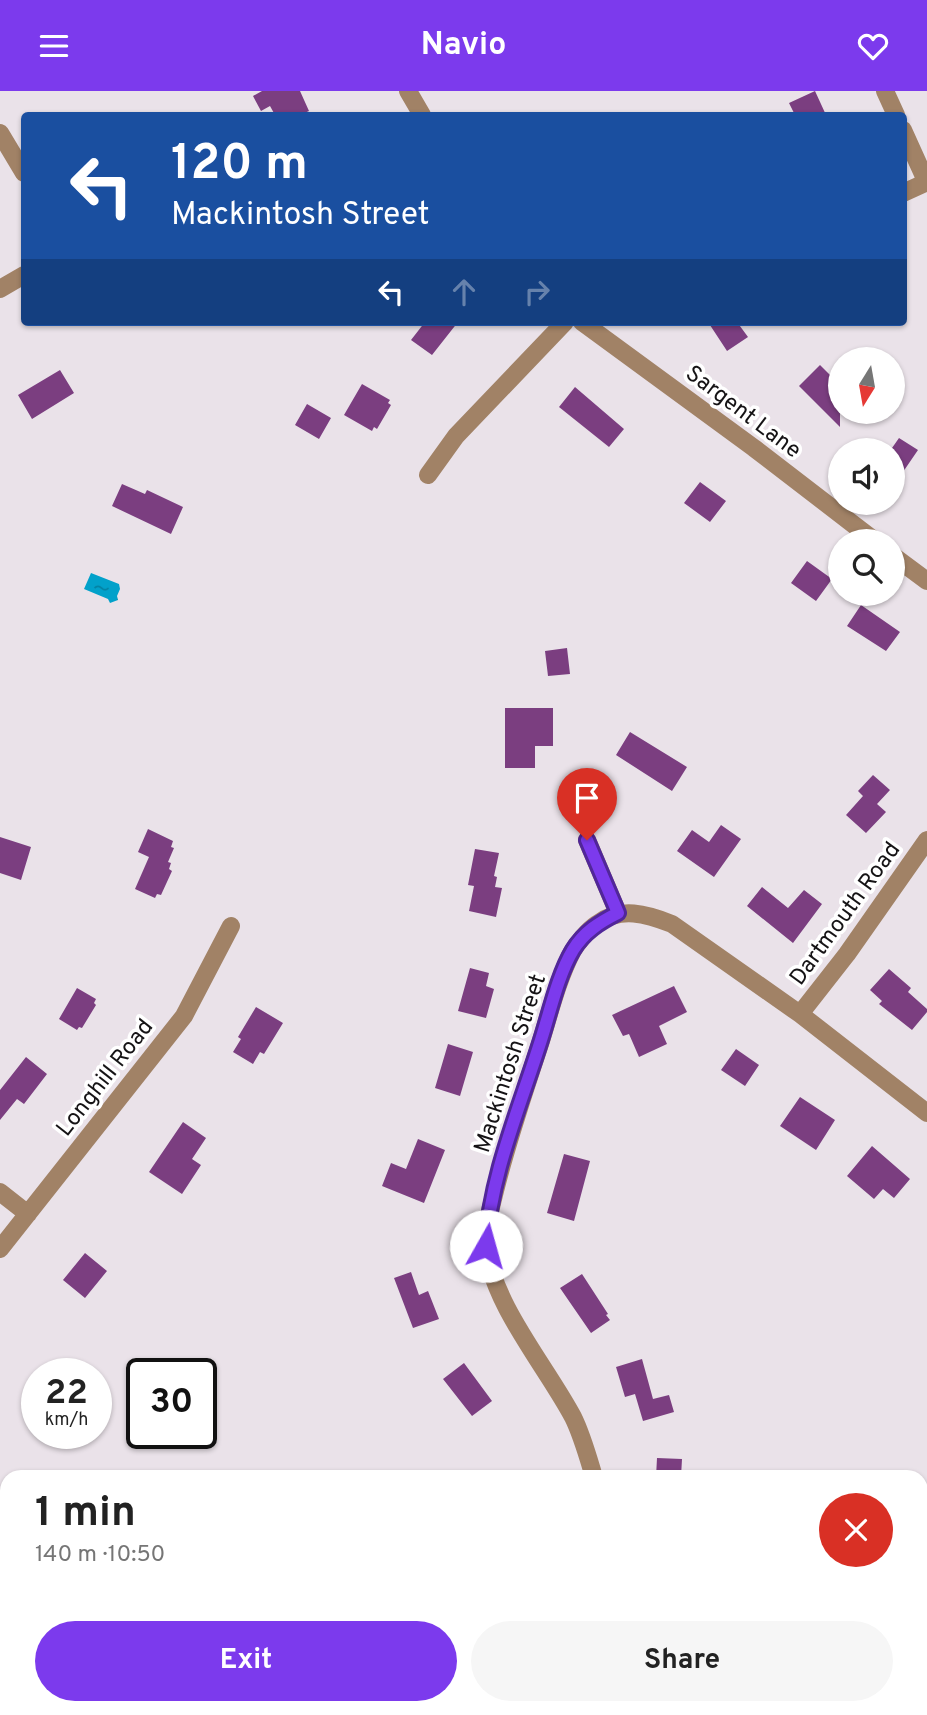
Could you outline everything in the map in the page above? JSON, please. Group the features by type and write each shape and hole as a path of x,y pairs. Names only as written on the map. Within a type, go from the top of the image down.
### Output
{"street":[{"path":"408,91 420,112"},
{"path":"885,91 895,112"},
{"path":"0,132 21,168"},
{"path":"907,139 927,182 907,191"},
{"path":"0,289 21,277"},
{"path":"428,475 456,436 561,326"},
{"name":"Sargent Lane","path":"587,326 859,529"},
{"path":"905,565 927,581"},
{"path":"587,840 618,913 642,914 672,924 800,1014 927,1113"},
{"name":"Dartmouth Road","path":"800,1014 847,954 927,840"},
{"name":"Mackintosh Street","path":"592,1470 573,1418 518,1328 491,1272 486,1246 487,1224 502,1162 572,951 597,924 618,913"},
{"name":"Longhill Road","path":"0,1249 184,1016 231,926"},
{"path":"0,1192 28,1214"}],"water":[{"path":"91,573 119,584 118,600 110,603 108,599 84,589"}],"building":[{"path":"262,91 300,91 309,111 273,112 270,106 261,111 253,96"},
{"path":"815,91 825,112 794,112 789,103"},
{"path":"422,326 455,326 432,355 411,340"},
{"path":"711,326 740,326 748,337 727,351"},
{"path":"820,365 828,373 828,415 799,386"},
{"path":"60,370 74,393 32,419 18,395"},
{"path":"362,384 390,400 388,403 391,405 377,429 374,427 372,431 344,415"},
{"path":"575,387 624,429 609,447 559,407"},
{"path":"307,404 331,418 319,439 295,425"},
{"path":"905,442 918,450 905,469"},
{"path":"700,482 726,501 710,522 684,503"},
{"path":"122,484 145,494 147,490 183,507 171,534 112,506"},
{"path":"807,561 828,576 828,584 816,601 791,583"},
{"path":"862,606 900,632 886,651 847,626"},
{"path":"567,648 570,674 548,676 545,651"},
{"path":"505,708 553,708 553,746 535,746 535,768 505,768"},
{"path":"630,732 687,767 672,791 616,755"},
{"path":"873,775 890,790 877,804 886,812 866,833 846,815 863,796 858,791"},
{"path":"721,825 741,839 714,877 677,851 692,830 709,842"},
{"path":"148,829 173,841 171,847 174,848 168,862 171,863 169,869 172,871 161,895 157,894 155,898 135,889 149,857 138,852"},
{"path":"0,837 31,847 21,880 0,873"},
{"path":"475,849 499,853 494,876 497,877 495,887 502,888 496,917 469,911 474,886 468,885"},
{"path":"762,887 788,908 804,890 822,904 793,943 747,906"},
{"path":"470,968 489,973 486,986 494,989 486,1018 458,1011"},
{"path":"889,969 911,988 908,992 927,1009 912,1030 879,1004 882,1001 870,990"},
{"path":"674,986 687,1012 659,1026 667,1044 639,1057 629,1034 623,1036 612,1015"},
{"path":"77,988 96,999 96,1005 82,1028 77,1030 59,1019"},
{"path":"256,1007 283,1023 264,1054 260,1052 253,1064 233,1052 241,1039 238,1037"},
{"path":"448,1044 473,1052 460,1096 435,1088"},
{"path":"736,1049 759,1065 745,1086 721,1070"},
{"path":"26,1057 47,1074 24,1104 17,1099 0,1120 0,1090"},
{"path":"800,1097 835,1120 816,1150 780,1126"},
{"path":"183,1122 206,1138 192,1159 201,1165 182,1194 149,1172"},
{"path":"418,1139 445,1150 424,1203 382,1186 391,1163 406,1169"},
{"path":"872,1146 910,1179 894,1198 883,1189 874,1199 847,1176"},
{"path":"564,1154 590,1161 574,1221 547,1213"},
{"path":"85,1253 107,1271 85,1298 63,1280"},
{"path":"411,1272 419,1295 428,1291 439,1319 413,1328 394,1278"},
{"path":"582,1274 610,1320 591,1333 560,1288"},
{"path":"642,1359 653,1399 669,1395 674,1412 643,1421 635,1394 625,1397 616,1367"},
{"path":"464,1363 492,1401 472,1416 443,1379"},
{"path":"657,1458 682,1459 681,1470 656,1470"}],"route":[{"path":"486,1246 487,1224 502,1162 572,951 597,924 618,913 587,840"}]}
